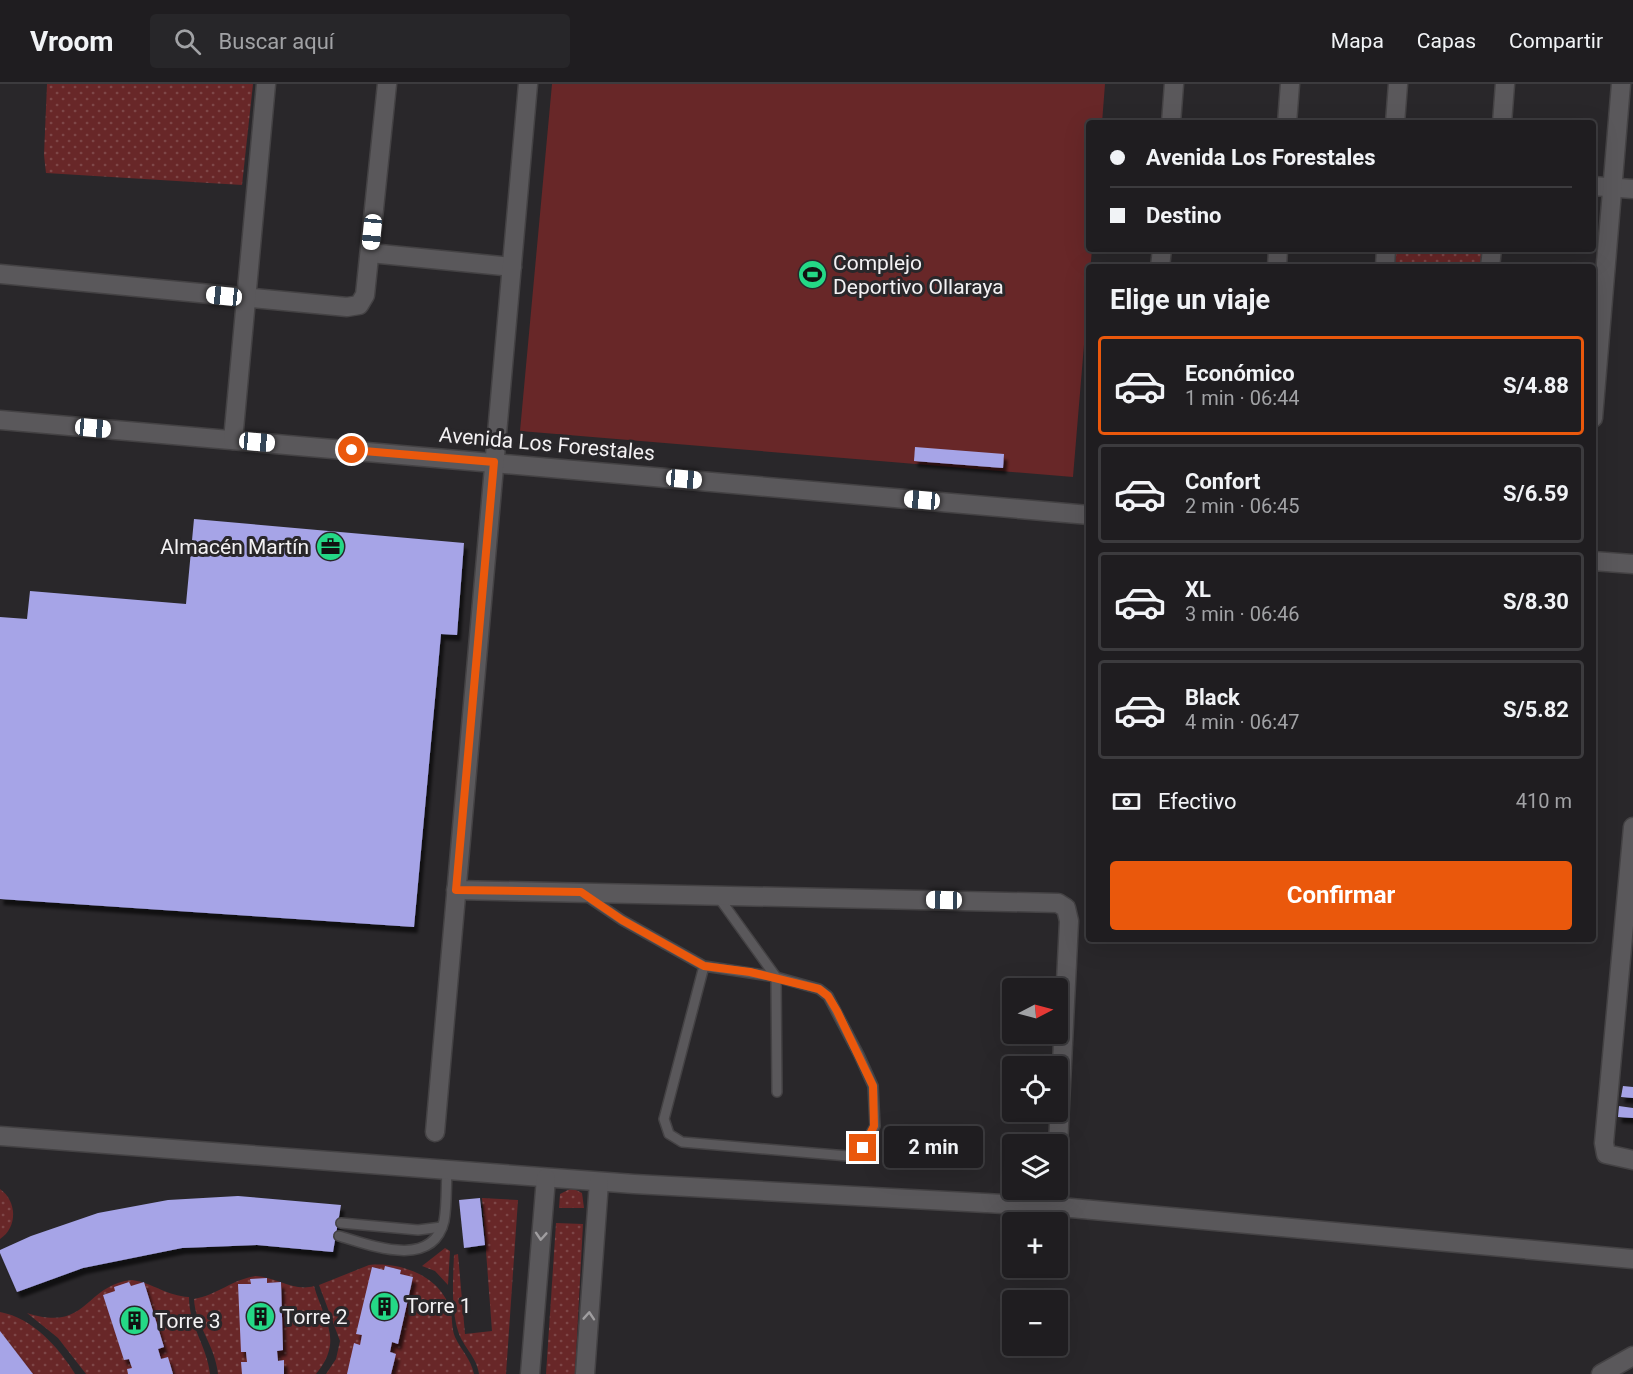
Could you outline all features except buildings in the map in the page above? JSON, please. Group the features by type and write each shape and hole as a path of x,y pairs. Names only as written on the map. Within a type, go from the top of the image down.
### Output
{"street":[{"path":"233,440 266,84"},
{"path":"0,274 347,307 359,305 365,295 387,84"},
{"path":"435,1132 528,84"},
{"path":"1171,120 1174,84"},
{"path":"1287,120 1290,84"},
{"path":"1395,120 1398,84"},
{"path":"1502,120 1505,84"},
{"path":"1596,382 1621,84"},
{"path":"1596,186 1633,189"},
{"path":"370,253 512,267"},
{"name":"Avenida Los Forestales","path":"0,420 1086,515"},
{"path":"1596,561 1633,564"},
{"path":"1633,827 1632,861 1604,1143 1606,1154 1633,1160"},
{"path":"456,890 1058,903 1066,909 1069,921 1059,1134"},
{"path":"0,1136 599,1182 1060,1207 1633,1259"},
{"path":"530,1374 546,1178"},
{"path":"585,1374 599,1182"},
{"path":"1601,1374 1633,1356"}],"lane":[{"path":"581,892 622,920 704,966 776,977 819,989 828,996 873,1086 874,1126 863,1148 848,1156 682,1142 669,1134 664,1119 704,966"},
{"path":"717,895 776,977 777,1092"},
{"path":"339,1236 378,1248 405,1250 427,1245 442,1227 447,1170"},
{"path":"341,1223 418,1230 442,1227"}],"shaded area":[{"path":"47,84 253,84 242,185 46,173 44,155"},
{"name":"Complejo Deportivo Ollaraya","path":"552,84 1105,84 1102,120 1086,120 1086,252 1092,252 1091,264 1086,264 1086,321 1073,477 520,431"},
{"path":"1394,252 1486,252 1485,264 1393,264"},
{"path":"572,1188 582,1193 584,1208 559,1208 560,1194"},
{"path":"0,1189 10,1200 13,1214 10,1228 0,1239"},
{"path":"482,1198 518,1200 506,1374 479,1374 476,1362 460,1337 454,1313 454,1255 458,1254 465,1334 492,1331"},
{"path":"556,1223 583,1224 575,1374 546,1374"},
{"path":"445,1248 450,1251 448,1285 435,1271 422,1266"},
{"path":"369,1265 406,1269 428,1279 437,1287 445,1297 450,1309 455,1337 471,1364 474,1374 326,1374 336,1359 340,1341 319,1285"},
{"path":"256,1276 292,1286 314,1286 329,1330 330,1340 329,1351 316,1374 218,1374 194,1299 240,1280"},
{"path":"132,1280 189,1297 192,1317 210,1374 86,1374 58,1338 27,1313 47,1318 62,1317 74,1313 104,1290"},
{"path":"0,1312 12,1315 34,1327 61,1354 75,1374 0,1374"}],"place":[{"name":"Complejo Deportivo Ollaraya","path":"812,275"},
{"name":"Almacén Martín","path":"330,547"},
{"name":"Torre 1","path":"385,1306"},
{"name":"Torre 2","path":"261,1317"},
{"name":"Torre 3","path":"134,1321"}],"route":[{"path":"352,450 494,462 456,890 581,892 622,920 704,966 776,977 819,989 828,996 837,1011 873,1086 874,1126 863,1148"}]}
